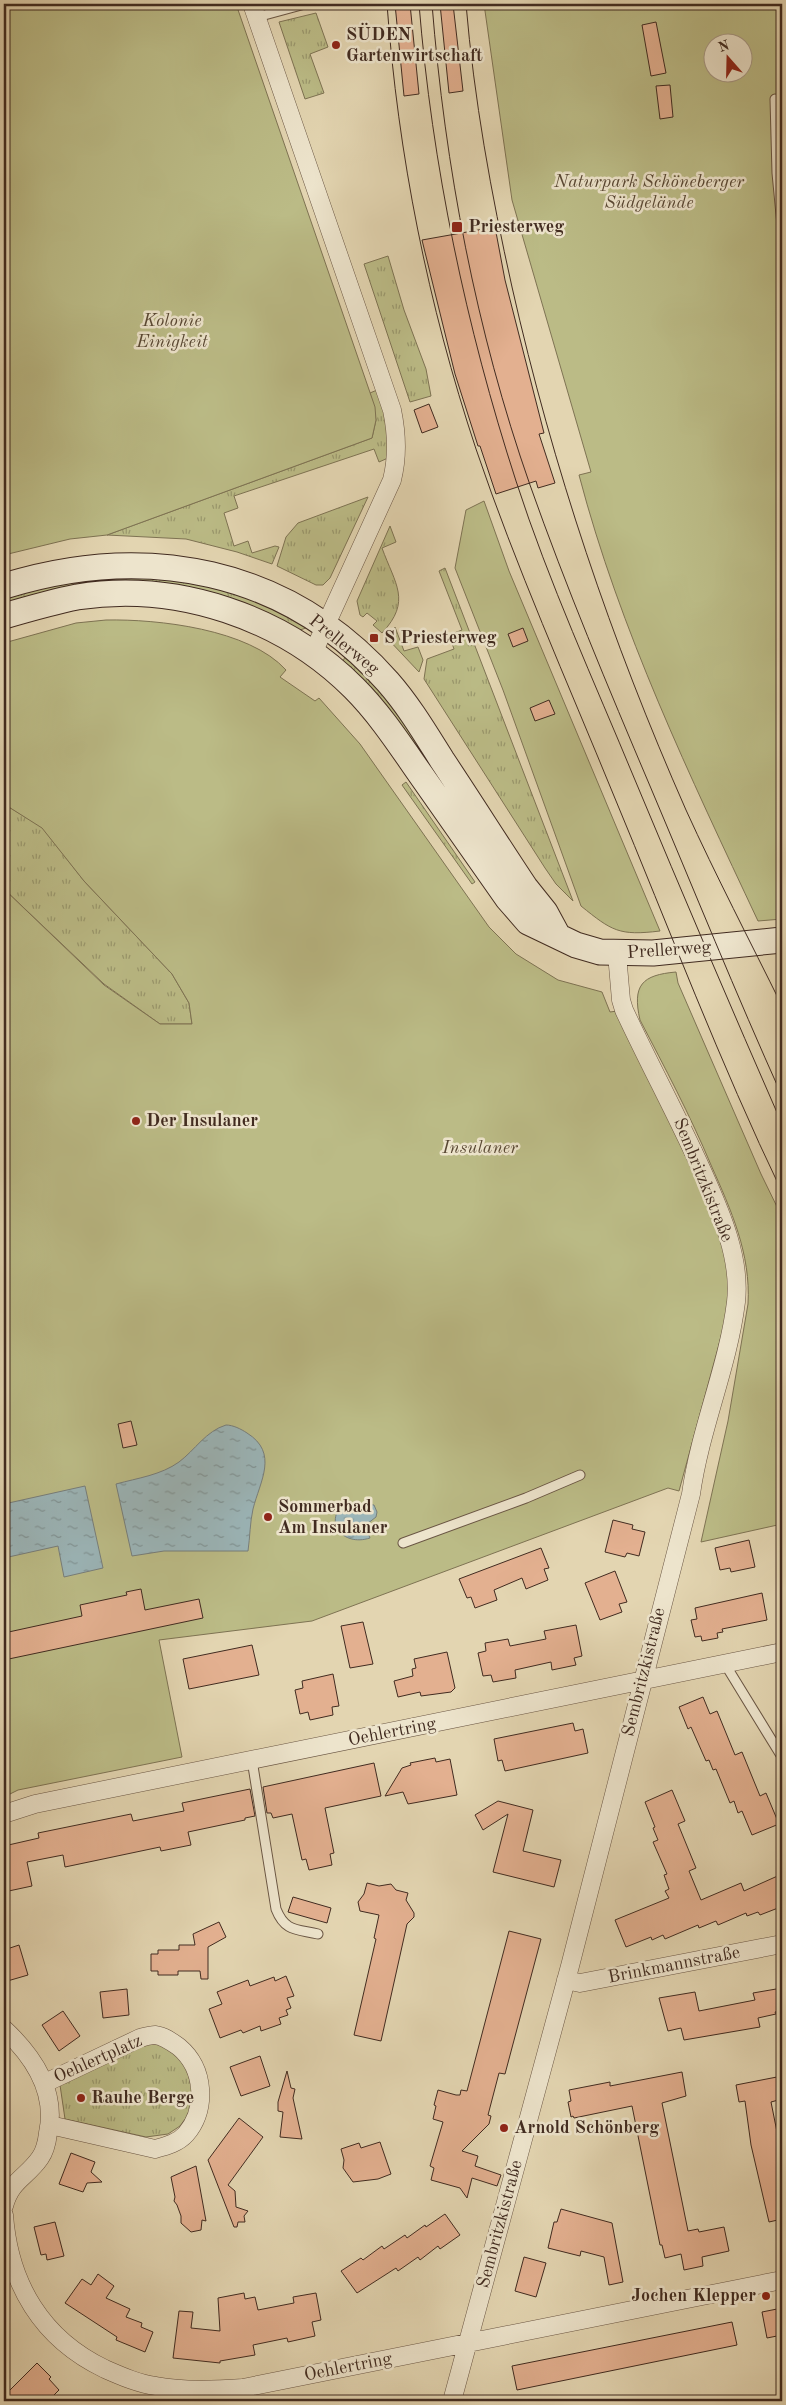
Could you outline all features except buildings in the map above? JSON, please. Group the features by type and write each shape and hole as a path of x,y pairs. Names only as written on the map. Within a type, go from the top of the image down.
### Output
{"main road":[{"name":"Prellerweg","path":"4,586 52,573 101,565 135,564 173,567 220,577 250,587 295,607 326,627 366,660 403,700 514,871 546,912 558,936"},
{"name":"Prellerweg","path":"4,616 55,602 92,596 138,594 177,598 216,606 247,617 313,653 354,688 384,723 517,911 528,922 589,950 617,954 652,953 782,940"}],"street":[{"path":"254,11 392,410 396,427 396,451 392,480 313,653"},
{"name":"Sembritzkistraße","path":"452,2401 566,1980 641,1681 691,1494 695,1468 730,1333 737,1286 729,1243 710,1188 674,1109 624,1010 621,1000 617,954"},
{"name":"Oehlertring","path":"5,1810 782,1652"},
{"name":"Brinkmannstraße","path":"566,1980 580,1983 782,1944"},
{"path":"4,2030 34,2062 45,2082 50,2101 50,2125 41,2156 33,2168 11,2187 4,2206"},
{"name":"Oehlertplatz","path":"45,2082 140,2038 155,2035 171,2040 184,2051 193,2065 201,2088 196,2117 185,2135 169,2145 155,2148 145,2147 50,2125"},
{"name":"Oehlertring","path":"4,2215 9,2251 32,2306 45,2324 68,2348 118,2375 154,2386 194,2391 243,2388 782,2280"}],"lane":[{"path":"254,11 305,4"},
{"path":"775,99 782,225"},
{"path":"403,1543 580,1476"},
{"path":"725,1664 782,1758"},
{"path":"252,1760 276,1910 280,1921 286,1927 318,1934"}],"green space":[{"name":"Kolonie Einigkeit","path":"4,4 236,4 375,407 376,420 372,438 107,535 70,539 4,555"},
{"name":"Naturpark Schöneberger Südgelände","path":"484,4 782,4 782,919 758,921 658,702 615,590 579,475 591,472 512,200"},
{"path":"316,13 328,47 310,54 324,93 305,99 279,22"},
{"path":"388,256 404,310 426,369 431,396 410,402 364,264"},
{"path":"377,390 387,421 388,458 379,462 374,449 234,496 238,508 224,513 234,546 248,541 252,553 275,546 279,547 272,564 237,552 186,539 107,535 372,438 376,420 370,393"},
{"path":"368,497 330,578 323,585 316,585 277,566 286,537 298,523"},
{"path":"484,501 509,571 660,931 635,933 617,930 581,906 503,690 455,568 466,510"},
{"path":"390,526 396,542 382,548 396,582 399,602 391,622 382,633 373,625 377,621 367,613 363,617 360,615 357,601"},
{"path":"445,568 573,901 556,884 545,868 424,679 427,659 454,649 449,635 462,630 439,571"},
{"path":"157,576 234,591 309,627 297,631 236,603 4,606 4,596 50,583"},
{"name":"Insulaner","path":"106,620 151,622 202,629 250,645 270,656 286,670 280,677 315,701 319,698 360,744 489,927 516,954 558,980 602,992 610,1012 617,1011 708,1201 725,1252 730,1286 725,1322 679,1491 668,1488 312,1621 159,1640 182,1757 18,1790 4,1797 4,889 104,985 160,1024 192,1024 189,1003 172,974 84,881 42,828 4,804 4,643 76,623"},
{"path":"395,627 404,651 418,647 423,660 419,672 386,637"},
{"path":"346,655 379,686 436,767 430,771 342,663"},
{"path":"406,782 475,882 472,884 402,785"},
{"path":"4,804 42,827 84,881 172,974 189,1003 192,1024 160,1024 104,984 4,889"},
{"path":"676,972 678,983 761,1174 782,1217 782,1524 701,1542 728,1421 748,1304 748,1286 743,1250 726,1199 686,1110 640,1020 637,998 642,984 655,976"},
{"path":"146,2044 165,2045 185,2063 194,2095 191,2111 180,2126 168,2134 146,2137 65,2119 60,2085"}],"water":[{"path":"226,1425 240,1429 257,1441 265,1458 263,1478 252,1514 248,1551 164,1551 132,1556 116,1484 165,1470 179,1462 212,1432"},
{"path":"85,1486 103,1568 64,1577 58,1546 4,1558 4,1504"},
{"path":"346,1501 352,1509 357,1509 366,1504 374,1505 377,1512 376,1517 367,1524 366,1528 370,1538 351,1539 344,1536 339,1530 336,1524 336,1516"}],"tram line":[{"path":"387,4 399,117 418,229 443,340 476,449 542,624 716,1045 782,1192"},
{"path":"419,4 433,125 454,245 482,364 516,481 572,632 782,1124"},
{"path":"432,4 445,126 454,187 479,308 511,427 530,485 588,637 782,1096"},
{"path":"466,4 479,111 504,252 528,354 565,487 609,618 659,746 697,835 782,1006"}],"place":[{"name":"SÜDEN Gartenwirtschaft","path":"336,45"},
{"name":"Priesterweg","path":"457,227"},
{"name":"S Priesterweg","path":"374,638"},
{"name":"Der Insulaner","path":"136,1121"},
{"name":"Sommerbad Am Insulaner","path":"268,1517"},
{"name":"Rauhe Berge","path":"81,2098"},
{"name":"Arnold Schönberg","path":"504,2128"},
{"name":"Jochen Klepper","path":"766,2296"}]}
